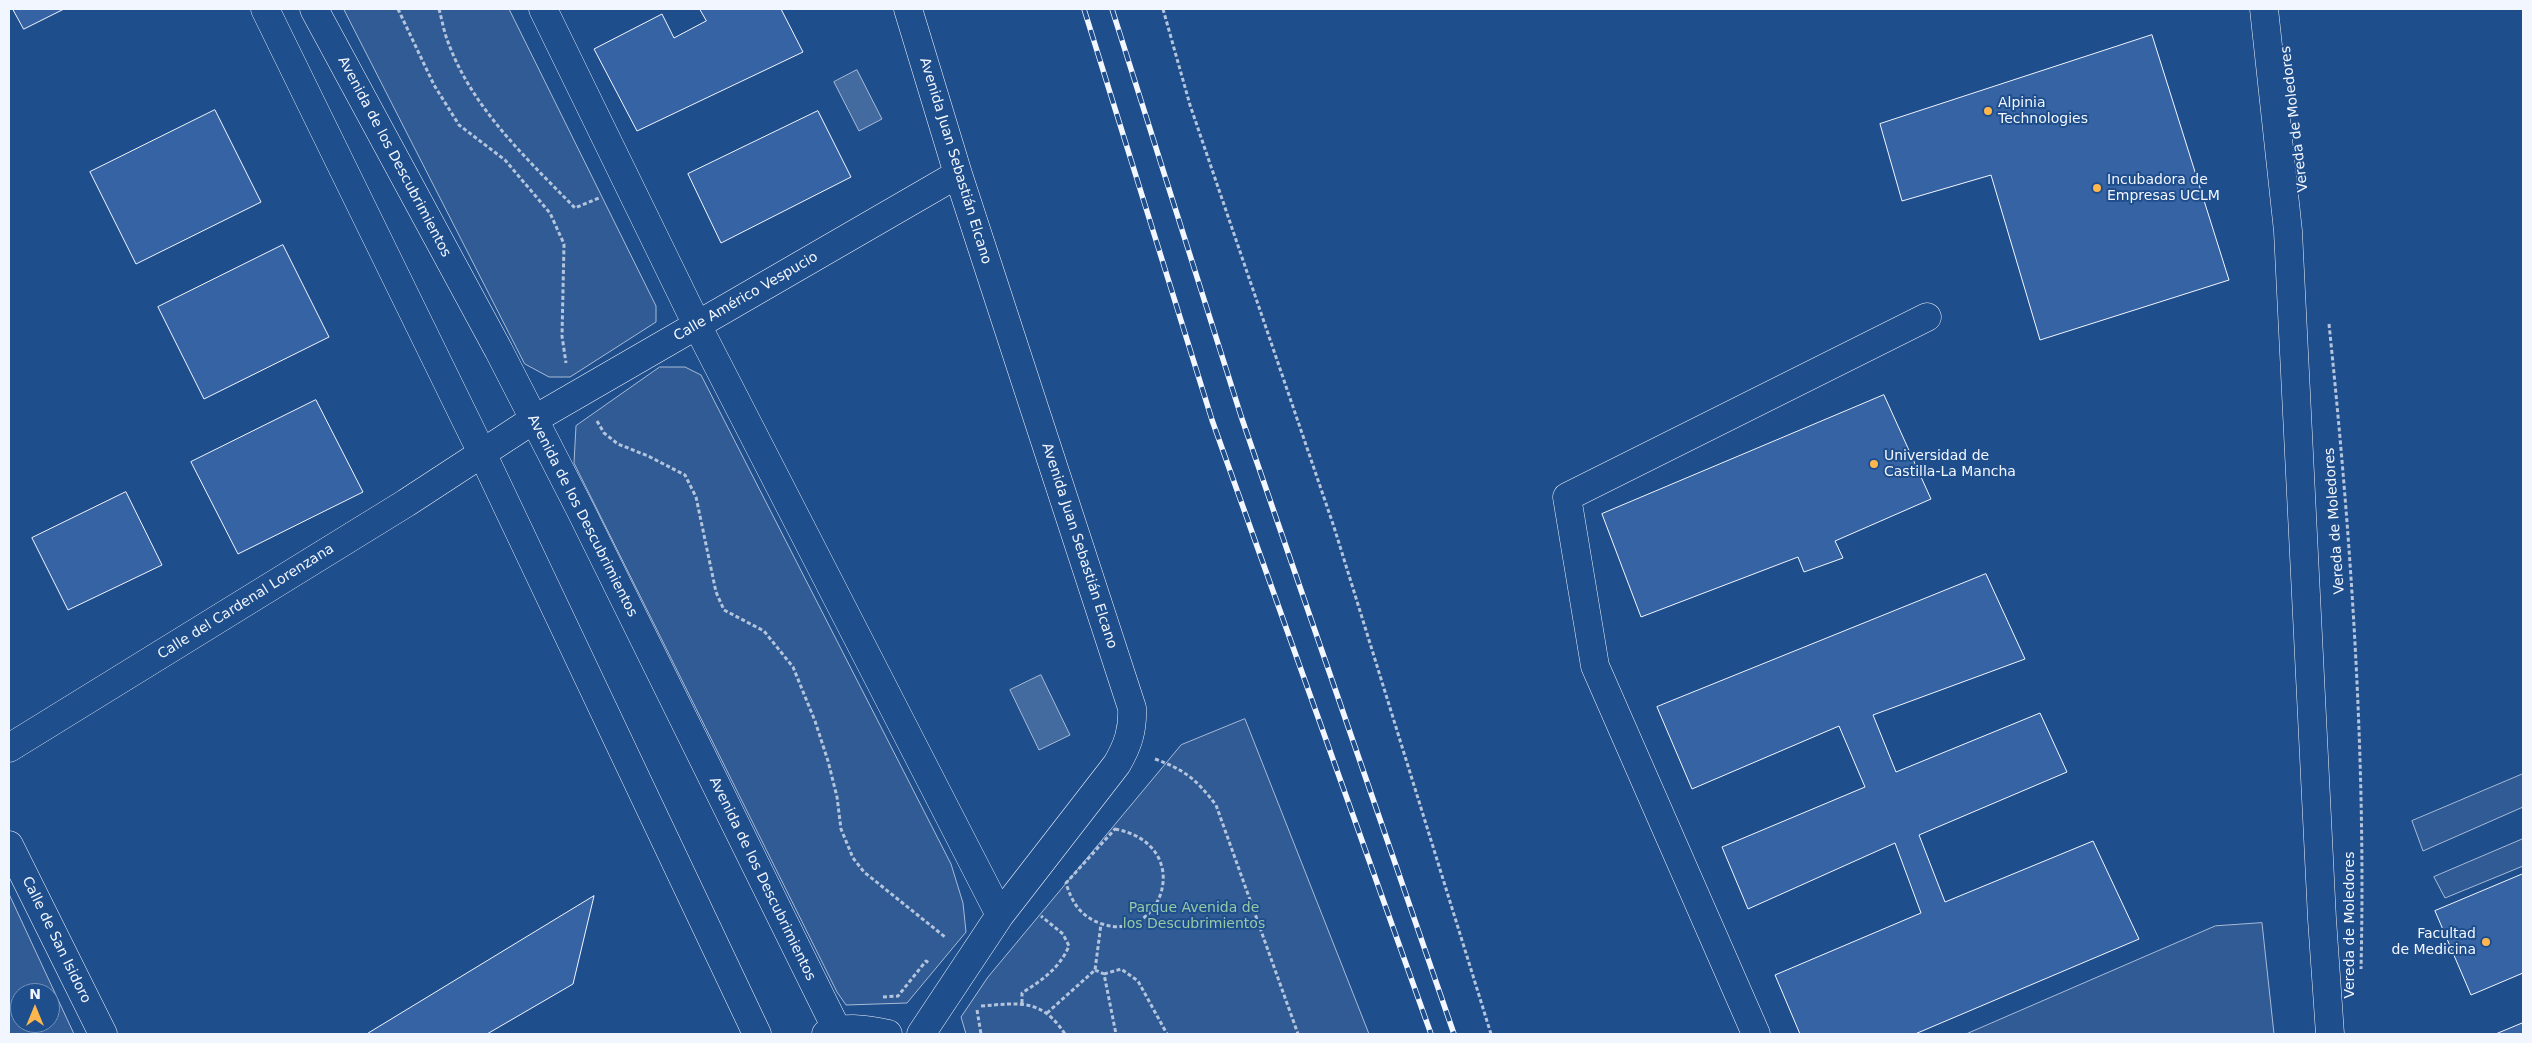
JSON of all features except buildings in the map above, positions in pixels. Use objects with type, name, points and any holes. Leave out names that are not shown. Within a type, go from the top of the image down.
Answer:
[{"type":"street","points":[[265,9],[482,453],[757,1034]]},
{"type":"street","name":"Avenida de los Descubrimientos","points":[[314,9],[499,351],[581,511],[831,1032]]},
{"type":"street","points":[[543,9],[697,325],[1008,905]]},
{"type":"street","name":"Avenida Juan Sebastián Elcano","points":[[908,9],[958,174],[1132,708],[1133,728],[1127,748],[1117,764],[1008,905],[921,1034]]},
{"type":"street","points":[[2264,9],[2288,231],[2322,919],[2330,1034]]},
{"type":"street","name":"Calle Américo Vespucio","points":[[533,420],[958,174]]},
{"type":"street","points":[[1756,1034],[1595,666],[1567,497],[1927,317]]},
{"type":"street","name":"Calle del Cardenal Lorenzana","points":[[9,748],[397,509],[533,420]]},
{"type":"street","name":"Calle de San Isidoro","points":[[9,845],[103,1034]]},
{"type":"street","points":[[831,1032],[863,1028],[888,1034]]},
{"type":"path","points":[[398,9],[434,85],[459,125],[504,160],[550,213],[564,244],[563,352],[570,377],[604,433],[618,444],[648,456],[685,475],[696,497],[716,592],[724,610],[764,631],[793,667],[815,721],[828,761],[837,797],[841,830],[852,858],[864,872],[971,961]]},
{"type":"path","points":[[440,9],[448,42],[463,76],[479,103],[530,163],[575,208],[629,187]]},
{"type":"path","points":[[1163,9],[1190,105],[1334,527],[1491,1034]]},
{"type":"path","name":"Vereda de Moledores","points":[[2328,322],[2355,631],[2363,902],[2361,977]]},
{"type":"path","points":[[1127,748],[1181,769],[1197,781],[1216,805],[1298,1034]]},
{"type":"path","points":[[1115,830],[1131,833],[1145,840],[1156,851],[1162,866],[1164,881],[1160,897],[1152,910],[1140,920],[1124,926],[1101,924],[1080,912],[1071,898],[1066,883],[1115,830]]},
{"type":"path","points":[[1008,905],[1063,934],[1069,946],[1063,959],[1050,974],[1022,994],[1022,1003]]},
{"type":"path","points":[[1047,1013],[1095,970],[1101,924]]},
{"type":"path","points":[[1095,970],[1104,974],[1121,969],[1138,981],[1167,1034]]},
{"type":"path","points":[[1104,974],[1116,1034]]},
{"type":"shaded area","points":[[344,9],[509,9],[656,306],[656,322],[570,377],[549,377],[525,364]]},
{"type":"shaded area","points":[[857,70],[882,119],[859,131],[834,82]]},
{"type":"shaded area","points":[[660,367],[685,367],[701,375],[951,864],[963,903],[966,932],[907,1003],[846,1005],[837,992],[574,463],[576,426]]},
{"type":"shaded area","points":[[1041,675],[1070,735],[1039,750],[1010,690]]},
{"type":"shaded area","name":"Parque Avenida de los Descubrimientos","points":[[1245,719],[1369,1034],[966,1034],[961,1017],[988,977],[1181,745]]},
{"type":"shaded area","points":[[2523,774],[2523,807],[2423,851],[2412,821]]},
{"type":"shaded area","points":[[2523,839],[2523,866],[2445,898],[2434,877]]},
{"type":"shaded area","points":[[9,894],[50,983],[10,983],[10,1033],[60,1033],[60,1004],[74,1034],[9,1034]]},
{"type":"shaded area","points":[[2262,923],[2274,1034],[1966,1034],[2215,926]]},
{"type":"railway","points":[[1084,9],[1212,420],[1431,1034]]},
{"type":"railway","points":[[1112,9],[1241,416],[1454,1034]]},
{"type":"place","name":"Alpinia Technologies","points":[[1988,111]]},
{"type":"place","name":"Incubadora de Empresas UCLM","points":[[2097,188]]},
{"type":"place","name":"Universidad de Castilla-La Mancha","points":[[1874,464]]},
{"type":"place","name":"Facultad de Medicina","points":[[2486,942]]}]
